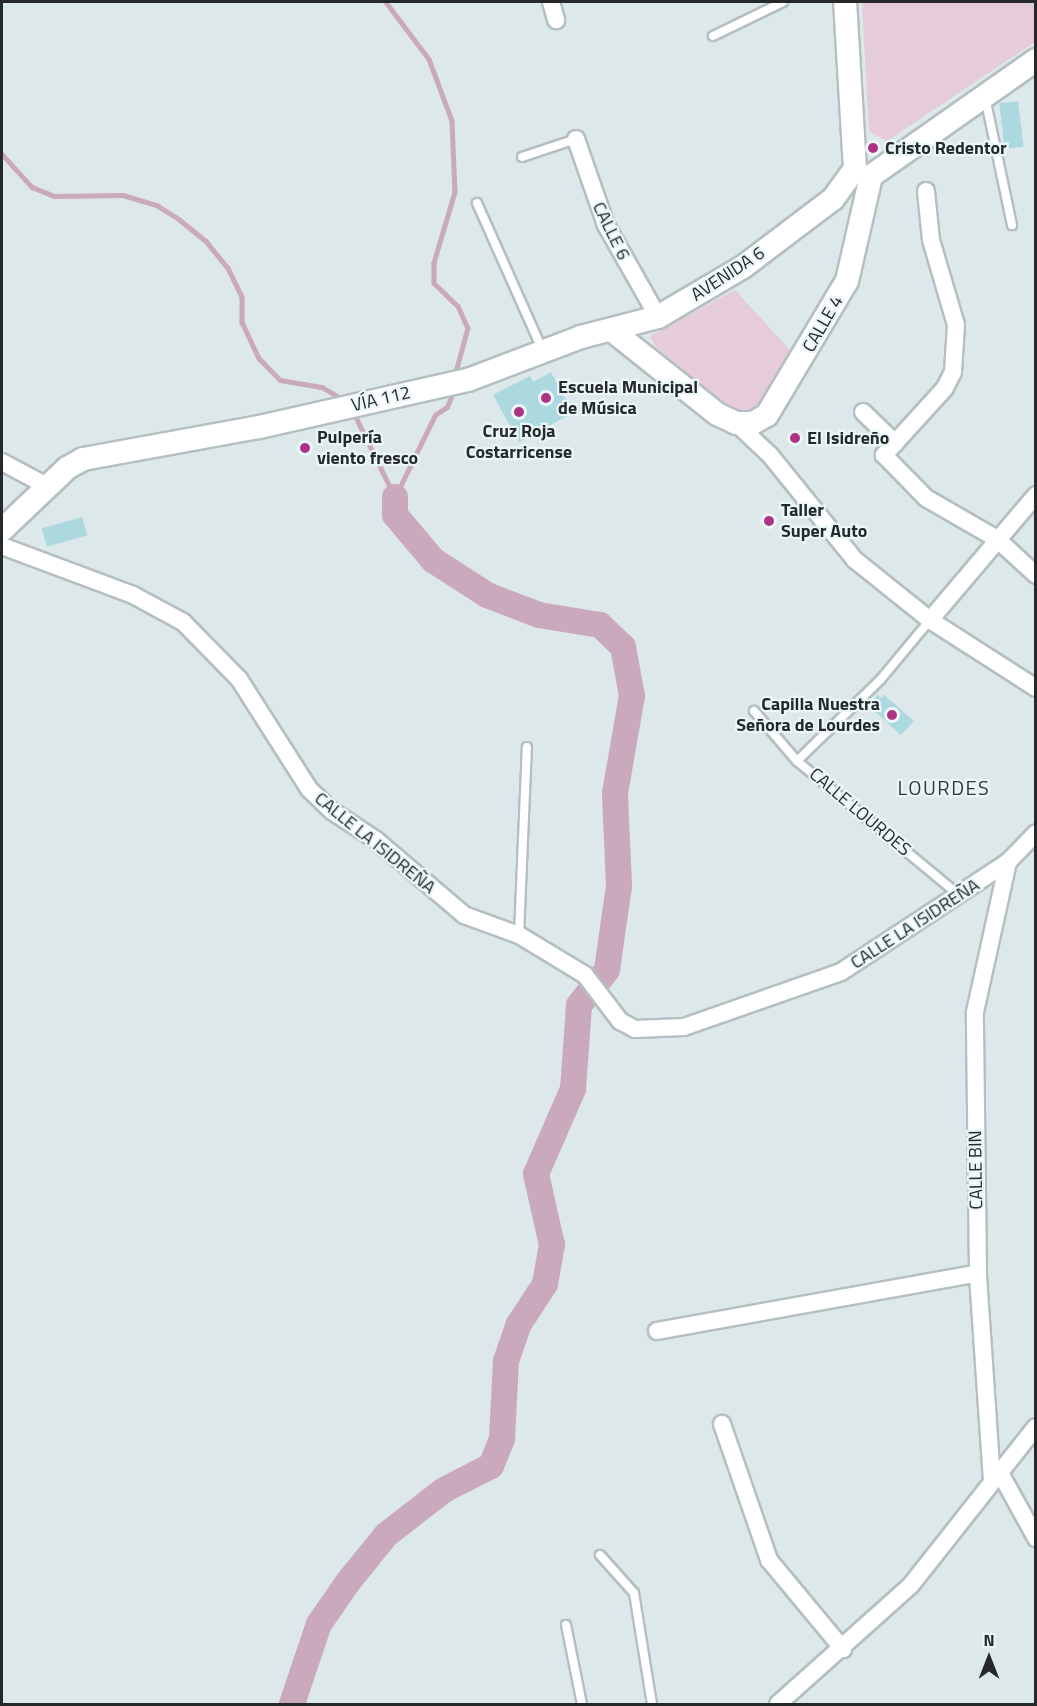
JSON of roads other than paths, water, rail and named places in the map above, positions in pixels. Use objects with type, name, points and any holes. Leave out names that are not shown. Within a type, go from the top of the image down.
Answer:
[{"type":"main road","points":[[845,2],[856,163],[833,200],[852,201],[861,209],[867,184],[879,167]]},
{"type":"main road","points":[[856,163],[868,171],[879,167],[1035,60]]},
{"type":"main road","name":"AVENIDA 6","points":[[614,332],[658,317],[743,267],[833,200]]},
{"type":"main road","name":"CALLE 4","points":[[752,420],[847,281],[861,209]]},
{"type":"main road","points":[[648,358],[642,334],[658,317]]},
{"type":"main road","points":[[614,332],[717,414],[752,420]]},
{"type":"main road","name":"VÍA 112","points":[[2,530],[47,486],[83,459],[330,411],[468,380],[593,334],[614,332]]},
{"type":"street","points":[[551,2],[556,20]]},
{"type":"street","name":"CALLE 6","points":[[576,139],[606,225],[658,317]]},
{"type":"street","points":[[926,191],[931,240],[956,325],[956,350],[945,388],[884,455],[907,482],[997,539],[1035,575]]},
{"type":"street","points":[[863,412],[896,443]]},
{"type":"street","points":[[752,420],[770,455],[855,560],[930,620],[1035,688]]},
{"type":"street","points":[[752,420],[770,455]]},
{"type":"street","points":[[2,462],[47,486]]},
{"type":"street","points":[[930,620],[1035,495]]},
{"type":"street","name":"CALLE LA ISIDREÑA","points":[[2,546],[133,595],[183,622],[239,679],[309,789],[332,811],[376,840],[464,915],[519,935],[585,975],[620,1021],[635,1029],[658,1032],[684,1027],[841,972],[960,896],[1008,862],[1035,833]]},
{"type":"street","name":"CALLE BIN","points":[[995,1476],[978,1273],[975,1012],[1008,862]]},
{"type":"street","points":[[657,1330],[978,1273]]},
{"type":"street","points":[[722,1424],[769,1560],[843,1649]]},
{"type":"street","points":[[778,1704],[843,1649],[930,1563],[1035,1427]]},
{"type":"street","points":[[995,1476],[1035,1538]]},
{"type":"lane","points":[[712,36],[783,2]]},
{"type":"lane","points":[[985,93],[1012,225]]},
{"type":"lane","points":[[522,157],[576,139]]},
{"type":"lane","points":[[477,203],[543,351]]},
{"type":"lane","name":"CALLE LOURDES","points":[[930,620],[881,679],[797,760],[960,896]]},
{"type":"lane","points":[[754,711],[797,760]]},
{"type":"lane","points":[[519,935],[527,747]]},
{"type":"lane","points":[[600,1555],[634,1593],[652,1704]]},
{"type":"lane","points":[[566,1625],[582,1704]]},
{"type":"waterway","points":[[386,2],[429,59],[452,121],[455,192],[434,263],[434,283],[458,306],[468,328],[455,376]]},
{"type":"waterway","points":[[2,154],[32,187],[54,196],[123,195],[158,206],[180,220],[206,241],[228,268],[242,297],[242,322],[259,358],[280,380],[322,387],[344,400]]},
{"type":"waterway","points":[[395,497],[435,415],[447,407],[454,390]]},
{"type":"waterway","points":[[354,413],[395,497]]},
{"type":"waterway","points":[[292,1704],[319,1624],[348,1582],[386,1535],[444,1490],[491,1466],[502,1439],[506,1361],[519,1324],[545,1284],[552,1245],[536,1174],[573,1089],[579,1005],[607,970],[619,886],[615,793],[632,696],[623,647],[600,625],[539,615],[487,595],[433,560],[395,515],[395,497]]},
{"type":"place","name":"Cristo Redentor","points":[[873,148]]},
{"type":"place","name":"Escuela Municipal de Música","points":[[546,398]]},
{"type":"place","name":"Cruz Roja Costarricense","points":[[519,412]]},
{"type":"place","name":"El Isidreño","points":[[795,438]]},
{"type":"place","name":"Pulpería viento fresco","points":[[305,448]]},
{"type":"place","name":"Taller Super Auto","points":[[769,521]]},
{"type":"place","name":"Capilla Nuestra Señora de Lourdes","points":[[892,715]]},
{"type":"district","name":"LOURDES","points":[[944,787]]}]
